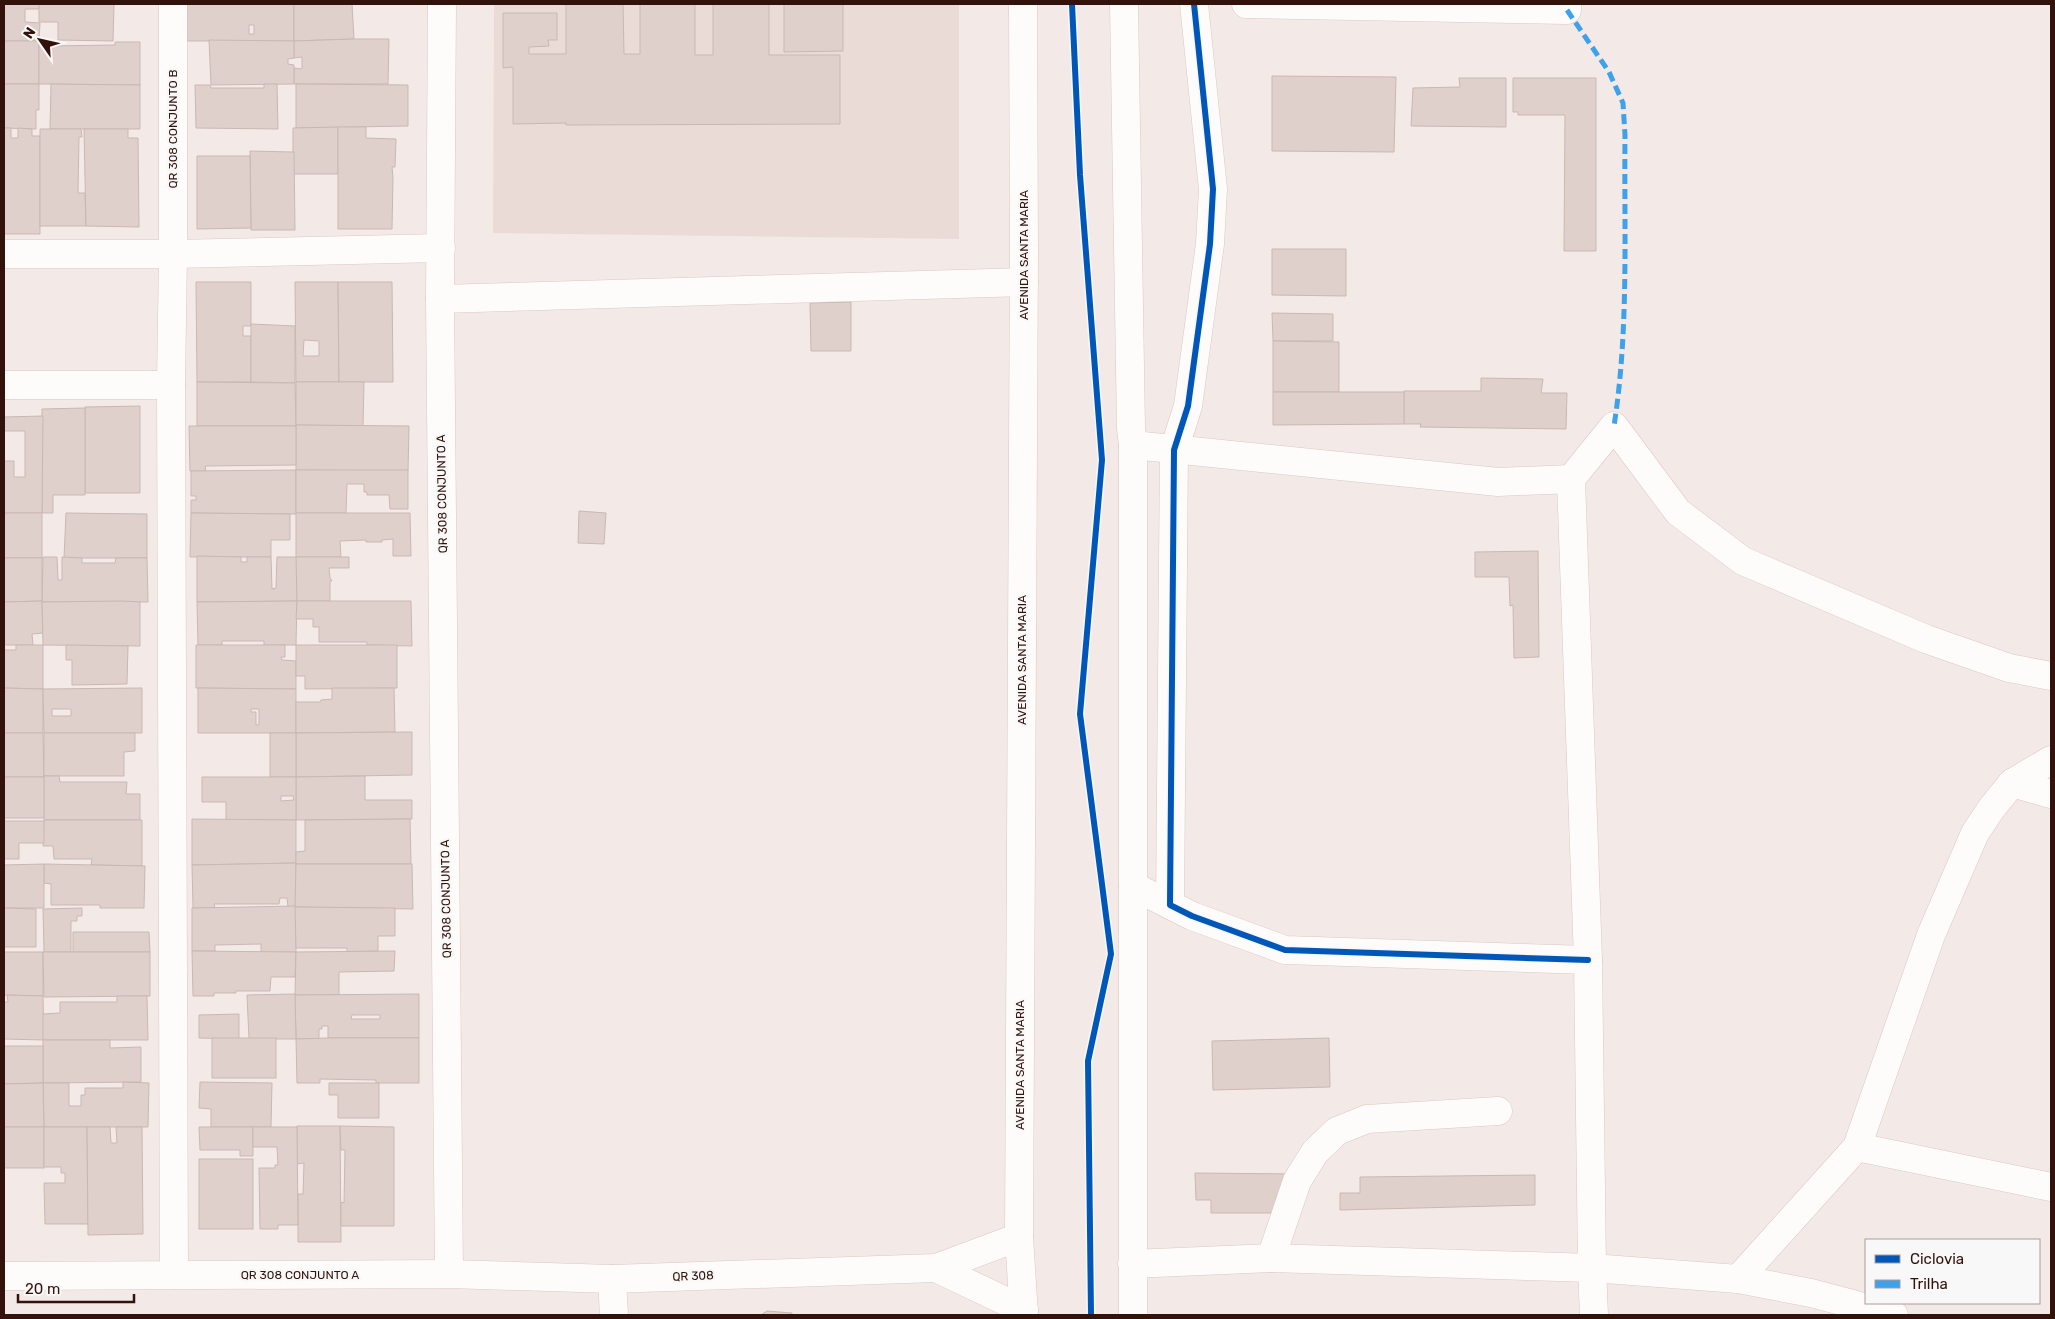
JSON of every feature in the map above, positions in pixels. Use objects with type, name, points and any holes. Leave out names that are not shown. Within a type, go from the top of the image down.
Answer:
[{"type":"street","name":"QR 308 CONJUNTO B","points":[[173,4],[174,254],[171,385],[174,1275]]},
{"type":"street","points":[[4,254],[174,254],[441,248],[442,4]]},
{"type":"street","name":"AVENIDA SANTA MARIA","points":[[1024,4],[1019,1237],[1024,1312]]},
{"type":"street","points":[[1124,4],[1131,428],[1133,445],[1133,1315]]},
{"type":"street","points":[[1170,905],[1174,450],[1188,406],[1210,244],[1213,189],[1194,4]]},
{"type":"street","points":[[1246,4],[1567,10],[1567,4]]},
{"type":"street","name":"QR 308 CONJUNTO A","points":[[4,1276],[449,1274],[441,248]]},
{"type":"street","points":[[440,300],[1024,282]]},
{"type":"street","points":[[4,385],[171,385]]},
{"type":"street","points":[[1594,1315],[1588,960],[1571,479],[1614,426],[1678,512],[1743,561],[1926,639],[2009,668],[2051,676]]},
{"type":"street","points":[[1133,445],[1498,482],[1571,479]]},
{"type":"street","points":[[1738,1279],[1857,1147],[1931,934],[1975,833],[1991,809],[2012,784],[2051,760]]},
{"type":"street","points":[[2012,784],[2051,794]]},
{"type":"street","points":[[1133,886],[1200,920],[1286,950],[1588,960]]},
{"type":"street","points":[[1271,1258],[1297,1181],[1315,1152],[1337,1131],[1367,1119],[1498,1111]]},
{"type":"street","points":[[1857,1147],[2051,1186]]},
{"type":"street","name":"QR 308","points":[[449,1274],[612,1278],[936,1268],[1019,1237]]},
{"type":"street","points":[[1132,1264],[1271,1258],[1592,1268],[1738,1279],[1811,1293],[1894,1315]]},
{"type":"street","name":"QR 308","points":[[936,1268],[1024,1312]]},
{"type":"street","points":[[612,1278],[614,1315]]},
{"type":"shaded area","points":[[494,4],[959,4],[959,239],[493,233]]},
{"type":"building","points":[[4,4],[39,4],[39,9],[25,9],[25,22],[40,23],[39,41],[4,41]]},
{"type":"building","points":[[39,4],[114,4],[113,41],[58,40],[58,22],[39,22]]},
{"type":"building","points":[[187,4],[294,4],[294,41],[187,41]],"holes":[[[249,25],[254,25],[254,34],[249,34]]]},
{"type":"building","points":[[294,4],[352,4],[354,39],[294,41]]},
{"type":"building","points":[[566,4],[623,4],[624,54],[640,54],[640,4],[695,4],[695,55],[713,55],[713,4],[769,4],[769,55],[840,55],[840,124],[513,124],[513,67],[503,68],[503,13],[557,13],[557,40],[548,40],[549,46],[529,47],[529,54],[566,54]]},
{"type":"building","points":[[784,4],[843,4],[843,51],[784,52]]},
{"type":"building","points":[[389,39],[388,84],[294,84],[294,68],[302,69],[302,57],[294,58],[294,41]]},
{"type":"building","points":[[209,40],[294,41],[294,58],[288,59],[288,64],[294,65],[294,84],[211,85]]},
{"type":"building","points":[[4,41],[39,41],[39,84],[4,84]]},
{"type":"building","points":[[39,41],[47,41],[47,46],[115,45],[115,42],[140,42],[140,85],[39,84]]},
{"type":"building","points":[[1272,76],[1396,77],[1394,152],[1272,151]]},
{"type":"building","points":[[1459,78],[1506,78],[1506,127],[1411,126],[1413,88],[1460,87]]},
{"type":"building","points":[[1513,78],[1596,78],[1596,251],[1564,251],[1565,115],[1518,115],[1518,112],[1513,112]]},
{"type":"building","points":[[4,84],[39,84],[39,110],[36,110],[36,129],[4,128]]},
{"type":"building","points":[[51,84],[140,85],[140,129],[50,129]]},
{"type":"building","points":[[264,84],[277,84],[278,129],[196,128],[195,85],[210,85],[211,88],[264,88]]},
{"type":"building","points":[[296,84],[408,85],[408,126],[296,128]]},
{"type":"building","points":[[338,127],[338,174],[293,174],[293,128]]},
{"type":"building","points":[[338,127],[366,127],[366,138],[396,139],[395,167],[392,167],[392,229],[338,229]]},
{"type":"building","points":[[4,128],[11,128],[11,138],[18,138],[18,128],[32,129],[32,136],[40,136],[40,234],[4,234]]},
{"type":"building","points":[[40,129],[81,129],[82,137],[79,137],[78,193],[85,193],[86,226],[40,226]]},
{"type":"building","points":[[84,129],[128,129],[128,138],[138,138],[139,227],[86,226]]},
{"type":"building","points":[[250,151],[294,152],[295,230],[251,230]]},
{"type":"building","points":[[197,156],[250,156],[251,228],[197,229]]},
{"type":"building","points":[[1272,249],[1346,249],[1346,296],[1272,295]]},
{"type":"building","points":[[196,282],[251,282],[251,326],[243,326],[243,336],[251,336],[251,382],[197,382]]},
{"type":"building","points":[[295,282],[338,282],[339,382],[296,382]],"holes":[[[304,340],[319,341],[319,356],[303,356]]]},
{"type":"building","points":[[338,282],[392,282],[393,382],[339,382]]},
{"type":"building","points":[[851,302],[851,351],[811,351],[810,303]]},
{"type":"building","points":[[1272,313],[1333,314],[1333,341],[1273,341]]},
{"type":"building","points":[[251,324],[295,326],[295,383],[251,382]]},
{"type":"building","points":[[1273,341],[1339,342],[1339,392],[1273,392]]},
{"type":"building","points":[[1481,378],[1543,379],[1541,393],[1567,393],[1566,429],[1420,427],[1421,424],[1404,424],[1404,391],[1481,391]]},
{"type":"building","points":[[197,382],[295,383],[296,426],[197,426]]},
{"type":"building","points":[[296,382],[364,382],[363,426],[296,425]]},
{"type":"building","points":[[1273,392],[1404,392],[1404,424],[1273,425]]},
{"type":"building","points":[[140,406],[140,493],[85,493],[85,407]]},
{"type":"building","points":[[85,408],[85,495],[53,495],[53,513],[42,513],[42,409]]},
{"type":"building","points":[[43,416],[42,513],[4,513],[4,461],[14,461],[14,477],[25,477],[25,431],[4,431],[4,417]]},
{"type":"building","points":[[296,425],[409,426],[408,471],[296,470]]},
{"type":"building","points":[[189,426],[296,426],[296,465],[205,466],[206,471],[190,471]]},
{"type":"building","points":[[296,470],[296,514],[191,513],[191,500],[196,500],[196,496],[191,496],[191,471]]},
{"type":"building","points":[[296,470],[408,470],[408,509],[390,509],[389,495],[367,495],[367,492],[364,492],[364,484],[347,484],[346,513],[296,513]]},
{"type":"building","points":[[579,511],[606,513],[604,544],[578,543]]},
{"type":"building","points":[[4,513],[42,513],[42,558],[4,558]]},
{"type":"building","points":[[66,513],[147,514],[147,558],[64,558]]},
{"type":"building","points":[[191,513],[290,514],[290,540],[271,540],[271,557],[190,557]]},
{"type":"building","points":[[296,513],[410,513],[411,556],[393,556],[393,539],[382,540],[382,542],[366,542],[366,540],[340,541],[341,557],[296,557]]},
{"type":"building","points":[[1538,551],[1539,657],[1514,658],[1513,605],[1510,606],[1509,577],[1475,577],[1475,552]]},
{"type":"building","points":[[197,556],[241,557],[241,562],[247,562],[247,557],[271,557],[272,589],[276,588],[277,557],[297,557],[297,601],[197,602]]},
{"type":"building","points":[[43,557],[57,557],[58,580],[62,580],[62,557],[82,558],[82,563],[115,563],[116,558],[147,558],[148,602],[42,602]]},
{"type":"building","points":[[296,557],[349,557],[349,568],[329,568],[332,581],[330,581],[330,601],[297,601]]},
{"type":"building","points":[[4,558],[42,558],[42,601],[4,602]]},
{"type":"building","points":[[42,601],[43,633],[32,634],[33,645],[4,645],[4,602]]},
{"type":"building","points":[[297,601],[296,645],[264,645],[264,641],[222,641],[222,645],[198,645],[197,602]]},
{"type":"building","points":[[297,601],[411,601],[412,646],[367,645],[367,642],[319,642],[319,627],[313,627],[313,619],[296,619]]},
{"type":"building","points":[[42,602],[140,602],[140,646],[43,645]]},
{"type":"building","points":[[16,645],[43,645],[43,689],[4,688],[4,650],[16,650]]},
{"type":"building","points":[[66,645],[128,646],[127,684],[72,685],[72,660],[66,660]]},
{"type":"building","points":[[196,645],[285,645],[285,657],[281,657],[282,660],[296,661],[296,689],[196,688]]},
{"type":"building","points":[[296,645],[397,645],[397,688],[305,689],[305,676],[296,676]]},
{"type":"building","points":[[4,688],[43,689],[43,733],[4,733]]},
{"type":"building","points":[[142,688],[142,733],[44,733],[43,689]],"holes":[[[52,709],[71,709],[71,716],[52,716]]]},
{"type":"building","points":[[198,688],[296,689],[296,733],[198,733]],"holes":[[[251,709],[259,709],[259,725],[256,725],[256,712],[251,712]]]},
{"type":"building","points":[[332,688],[394,688],[395,732],[296,733],[296,702],[320,702],[321,700],[332,699]]},
{"type":"building","points":[[412,732],[412,775],[296,777],[296,733]]},
{"type":"building","points":[[4,733],[43,733],[44,777],[4,777]]},
{"type":"building","points":[[44,733],[135,733],[135,751],[124,752],[124,776],[44,776]]},
{"type":"building","points":[[270,733],[296,733],[296,777],[270,777]]},
{"type":"building","points":[[44,776],[59,776],[60,782],[127,782],[126,794],[140,794],[140,820],[44,820]]},
{"type":"building","points":[[365,776],[365,800],[412,800],[412,819],[296,820],[296,777]]},
{"type":"building","points":[[4,777],[44,777],[44,818],[4,818]]},
{"type":"building","points":[[202,777],[296,777],[296,820],[226,820],[226,802],[202,802]],"holes":[[[281,796],[293,796],[294,800],[281,801]]]},
{"type":"building","points":[[192,819],[296,820],[296,863],[192,865]]},
{"type":"building","points":[[410,819],[411,864],[296,864],[296,852],[305,851],[305,820]]},
{"type":"building","points":[[44,820],[142,820],[142,866],[91,865],[92,859],[54,859],[53,846],[43,846]]},
{"type":"building","points":[[4,821],[44,821],[44,843],[19,843],[19,859],[4,859]]},
{"type":"building","points":[[296,863],[296,906],[288,907],[287,898],[280,898],[279,904],[214,904],[215,908],[193,908],[192,865]]},
{"type":"building","points":[[44,864],[145,866],[144,908],[100,908],[100,905],[51,905],[51,884],[44,883]]},
{"type":"building","points":[[44,864],[44,908],[4,908],[4,865]]},
{"type":"building","points":[[296,864],[412,864],[413,909],[295,907]]},
{"type":"building","points":[[296,906],[296,952],[261,952],[261,944],[215,945],[215,951],[192,951],[192,908]]},
{"type":"building","points":[[295,907],[395,908],[395,936],[378,936],[378,951],[347,952],[347,948],[296,948]]},
{"type":"building","points":[[4,908],[36,909],[36,947],[4,947]]},
{"type":"building","points":[[82,908],[82,916],[77,916],[77,921],[71,921],[71,952],[44,952],[43,909]]},
{"type":"building","points":[[73,932],[149,932],[150,952],[73,952]]},
{"type":"building","points":[[192,951],[296,952],[295,977],[271,977],[270,991],[236,991],[236,993],[214,993],[214,996],[193,996]]},
{"type":"building","points":[[395,951],[394,971],[339,972],[339,995],[295,995],[296,952]]},
{"type":"building","points":[[4,952],[43,952],[43,996],[4,995]]},
{"type":"building","points":[[43,952],[150,952],[150,996],[44,997]]},
{"type":"building","points":[[295,994],[296,1039],[249,1039],[247,995]]},
{"type":"building","points":[[419,994],[419,1038],[328,1038],[328,1026],[322,1026],[322,1029],[319,1029],[319,1039],[296,1039],[295,995]],"holes":[[[352,1015],[380,1015],[380,1019],[351,1019]]]},
{"type":"building","points":[[7,995],[43,996],[44,1040],[4,1039],[4,1002],[8,1002]]},
{"type":"building","points":[[117,996],[147,996],[148,1040],[43,1040],[43,1014],[60,1013],[60,1002],[117,1002]]},
{"type":"building","points":[[239,1014],[239,1039],[199,1038],[199,1015]]},
{"type":"building","points":[[212,1038],[276,1038],[276,1078],[212,1078]]},
{"type":"building","points":[[419,1038],[419,1083],[376,1083],[376,1080],[320,1079],[320,1083],[297,1083],[296,1039]]},
{"type":"building","points":[[1329,1038],[1330,1087],[1213,1090],[1212,1041]]},
{"type":"building","points":[[43,1040],[110,1040],[110,1048],[141,1047],[141,1082],[43,1083]]},
{"type":"building","points":[[4,1046],[43,1046],[43,1083],[4,1084]]},
{"type":"building","points":[[123,1082],[149,1083],[148,1127],[44,1127],[43,1083],[69,1083],[69,1106],[81,1106],[81,1095],[85,1095],[85,1088],[123,1088]]},
{"type":"building","points":[[200,1082],[272,1083],[271,1127],[211,1127],[211,1109],[199,1108]]},
{"type":"building","points":[[43,1083],[44,1127],[4,1127],[4,1084]]},
{"type":"building","points":[[329,1083],[379,1083],[379,1118],[338,1118],[338,1095],[329,1095]]},
{"type":"building","points":[[297,1126],[340,1126],[341,1242],[298,1242],[298,1194],[303,1194],[304,1163],[297,1164]]},
{"type":"building","points":[[340,1126],[394,1127],[394,1226],[341,1226],[341,1202],[344,1203],[345,1150],[341,1150]]},
{"type":"building","points":[[4,1127],[44,1127],[44,1168],[4,1168]]},
{"type":"building","points":[[44,1127],[87,1127],[88,1224],[45,1224],[44,1183],[65,1183],[65,1173],[61,1173],[61,1167],[44,1167]]},
{"type":"building","points":[[87,1127],[110,1127],[111,1143],[117,1143],[116,1127],[142,1127],[143,1234],[88,1235]]},
{"type":"building","points":[[199,1127],[253,1127],[253,1156],[240,1156],[240,1150],[200,1150]]},
{"type":"building","points":[[253,1127],[297,1127],[298,1225],[278,1225],[278,1229],[260,1229],[259,1168],[275,1168],[275,1165],[278,1165],[277,1147],[253,1147]]},
{"type":"building","points":[[199,1159],[253,1159],[253,1229],[199,1229]]},
{"type":"building","points":[[1195,1173],[1297,1174],[1284,1213],[1211,1213],[1211,1200],[1196,1200]]},
{"type":"building","points":[[1535,1175],[1535,1205],[1340,1210],[1340,1193],[1360,1193],[1360,1177]]},
{"type":"building","points":[[767,1311],[792,1313],[792,1315],[761,1315]]},
{"type":"marked path","points":[[1567,10],[1609,72],[1623,103],[1625,135],[1624,317],[1619,390],[1614,426]]},
{"type":"cycle path","points":[[1072,4],[1080,175],[1102,460],[1080,714],[1111,954],[1088,1061],[1091,1315]]},
{"type":"cycle path","points":[[1194,4],[1213,189],[1210,244],[1188,406],[1174,450],[1170,905],[1192,916],[1285,950],[1588,960]]}]
